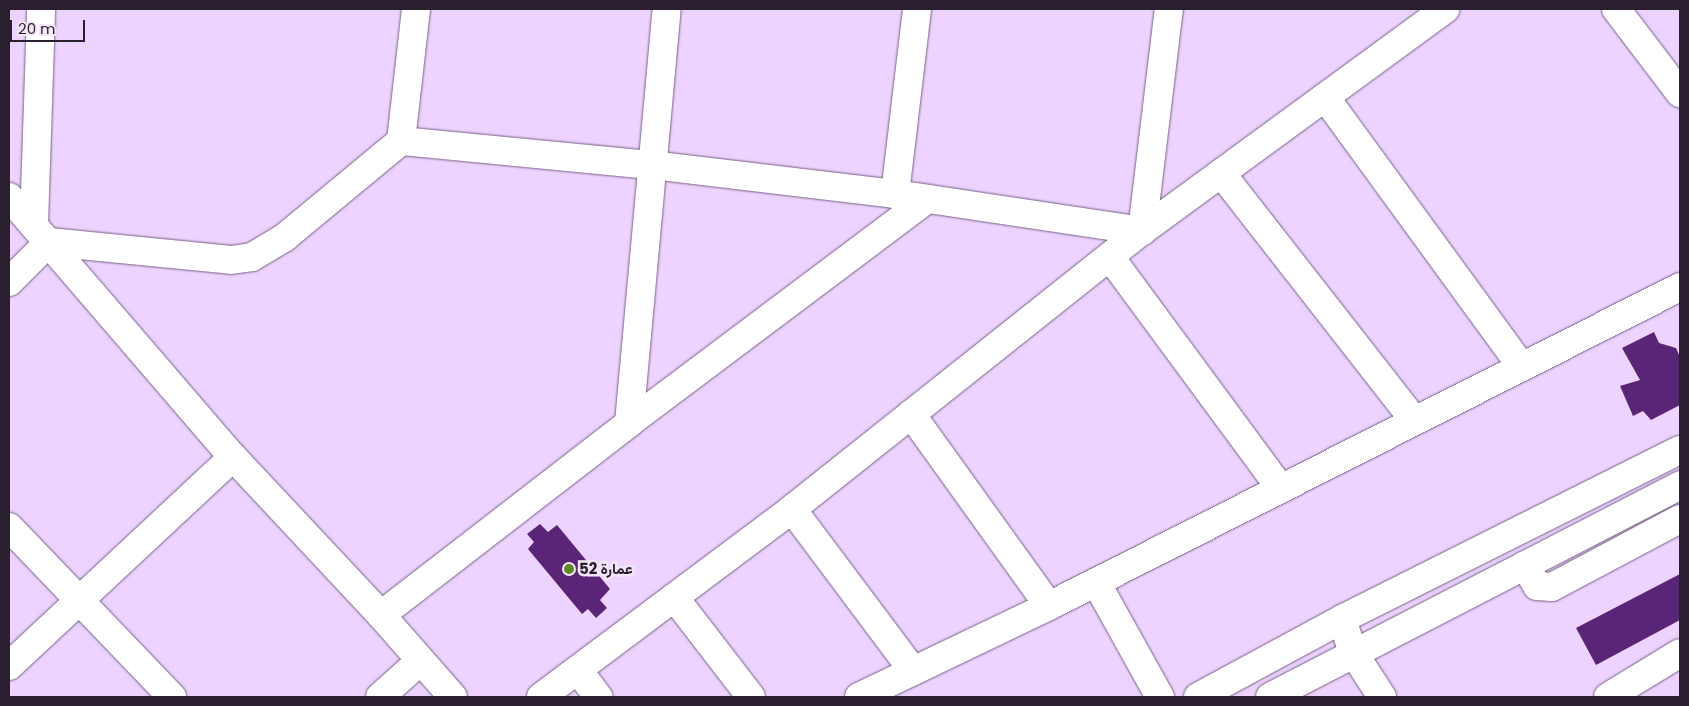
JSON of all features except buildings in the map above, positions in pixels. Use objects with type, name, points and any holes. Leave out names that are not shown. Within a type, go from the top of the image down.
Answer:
[{"type":"street","points":[[9,282],[42,233],[41,9]]},
{"type":"street","points":[[42,233],[231,260],[252,257],[285,237],[401,141],[416,9]]},
{"type":"street","points":[[628,423],[667,9]]},
{"type":"street","points":[[895,194],[917,9]]},
{"type":"street","points":[[1142,230],[1169,9]]},
{"type":"street","points":[[541,697],[792,509],[1142,230],[1445,9]]},
{"type":"street","points":[[1616,9],[1680,93]]},
{"type":"street","points":[[1325,97],[1521,366]]},
{"type":"street","points":[[401,141],[652,165],[895,194],[1142,230]]},
{"type":"street","points":[[1221,173],[1414,420]]},
{"type":"street","points":[[9,197],[42,233],[233,457],[381,615],[452,697]]},
{"type":"street","points":[[381,615],[628,423],[926,199]]},
{"type":"street","points":[[1110,256],[1280,488]]},
{"type":"street","points":[[859,697],[1049,606],[1680,287]]},
{"type":"street","points":[[911,414],[1049,606]]},
{"type":"street","points":[[1198,697],[1342,620],[1680,450]]},
{"type":"street","points":[[9,666],[233,457]]},
{"type":"street","points":[[1270,697],[1353,652],[1680,485]]},
{"type":"street","points":[[792,509],[913,671]]},
{"type":"street","points":[[1525,565],[1537,586],[1552,587],[1680,519]]},
{"type":"street","points":[[9,527],[172,697]]},
{"type":"street","points":[[1096,582],[1160,697]]},
{"type":"street","points":[[674,597],[751,697]]},
{"type":"street","points":[[1342,620],[1353,652],[1382,697]]},
{"type":"street","points":[[1608,697],[1680,653]]},
{"type":"street","points":[[380,697],[420,661]]},
{"type":"street","points":[[578,670],[598,697]]},
{"type":"place","name":"عمارة 52","points":[[569,569]]}]
